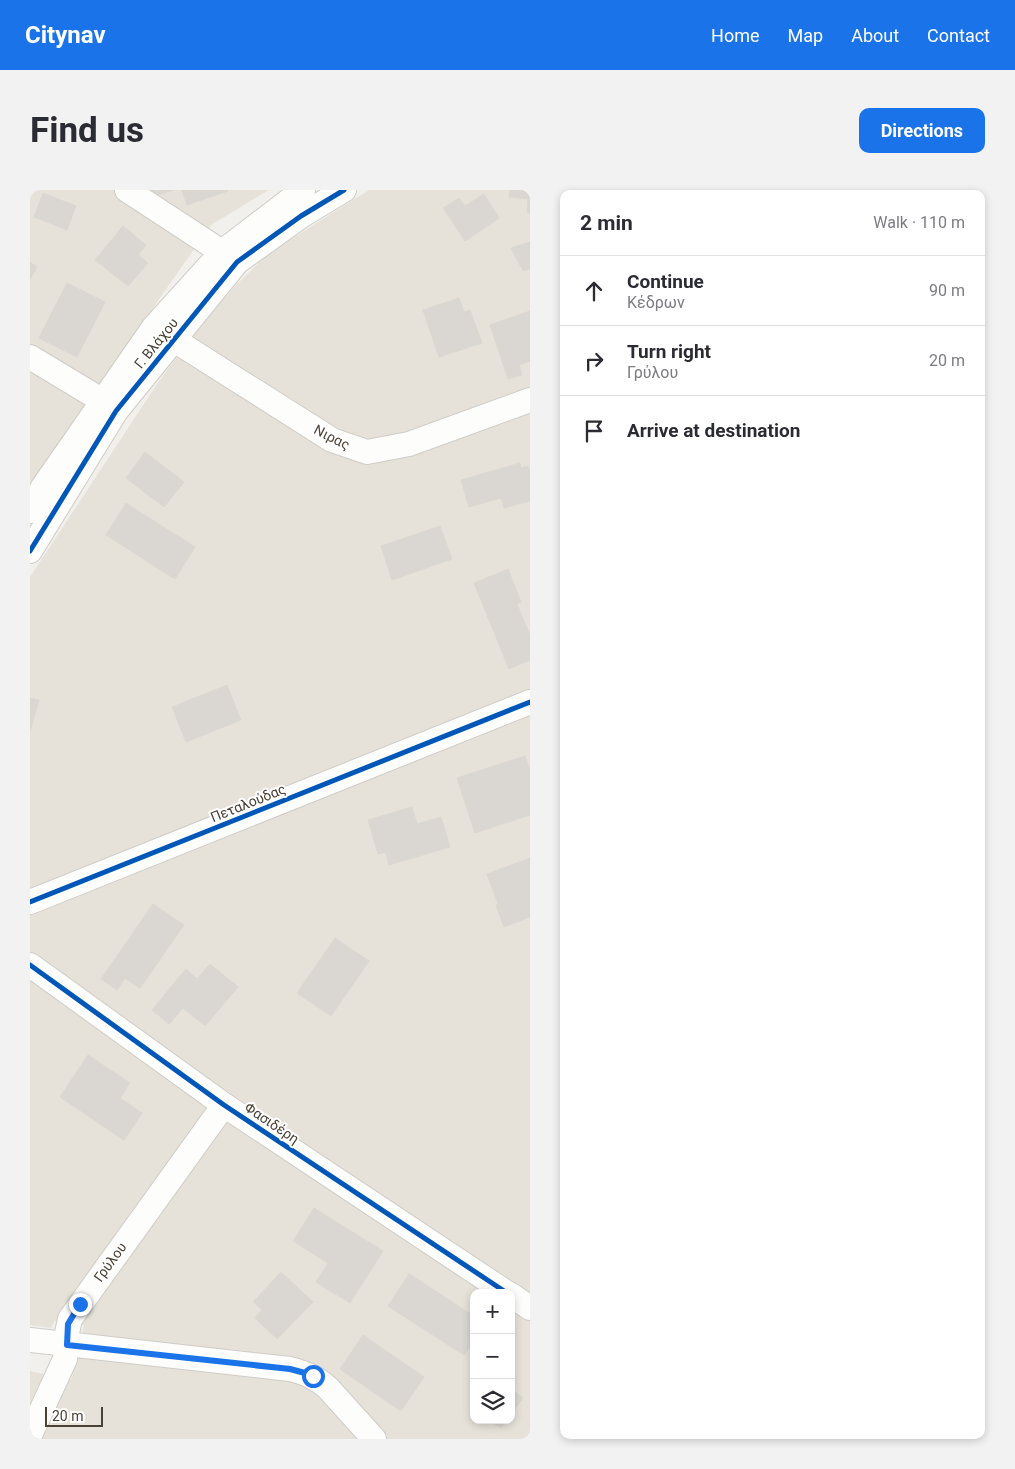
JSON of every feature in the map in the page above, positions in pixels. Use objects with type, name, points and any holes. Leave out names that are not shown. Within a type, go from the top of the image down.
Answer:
[{"type":"street","points":[[127,190],[229,257]]},
{"type":"street","name":"Γ. Βλάχου","points":[[30,510],[43,488],[109,406],[164,333],[229,257],[303,190]]},
{"type":"street","name":"Γ. Βλάχου","points":[[229,257],[344,190]]},
{"type":"street","name":"Νιρας","points":[[164,333],[332,440],[367,452],[408,444],[530,400]]},
{"type":"street","points":[[30,357],[109,406]]},
{"type":"street","name":"Γ. Βλάχου","points":[[30,551],[109,406]]},
{"type":"street","name":"Πεταλούδας","points":[[30,902],[530,702]]},
{"type":"street","name":"Φασιδέρη","points":[[30,965],[224,1105],[501,1289]]},
{"type":"street","name":"Γρύλου","points":[[30,1435],[63,1364],[67,1345],[68,1324],[80,1304],[224,1105]]},
{"type":"street","points":[[515,1299],[530,1308]]},
{"type":"street","points":[[30,1340],[290,1369],[305,1373],[328,1388],[374,1439]]},
{"type":"shaded area","points":[[30,190],[269,190],[211,225],[92,395],[30,488]]},
{"type":"shaded area","points":[[369,190],[530,190],[530,1439],[30,1439],[30,1371],[71,1380],[84,1325],[55,1321],[51,1328],[30,1325],[30,577],[159,381],[198,328],[236,285],[269,253]]},
{"type":"building","points":[[147,190],[173,190],[149,198]]},
{"type":"building","points":[[182,190],[227,190],[228,191],[187,205]]},
{"type":"building","points":[[510,190],[530,190],[530,213],[527,212],[528,199],[509,197]]},
{"type":"building","points":[[43,193],[76,206],[67,230],[34,217]]},
{"type":"building","points":[[484,194],[499,218],[465,241],[443,208],[459,198],[465,206]]},
{"type":"building","points":[[123,226],[146,245],[138,255],[148,263],[128,286],[95,260]]},
{"type":"building","points":[[530,242],[530,269],[523,271],[511,248]]},
{"type":"building","points":[[30,262],[37,267],[30,280]]},
{"type":"building","points":[[67,283],[105,302],[77,357],[39,338]]},
{"type":"building","points":[[459,298],[464,312],[470,310],[482,343],[439,357],[423,310]]},
{"type":"building","points":[[530,311],[530,361],[519,365],[522,375],[508,379],[490,325]]},
{"type":"building","points":[[145,452],[184,482],[164,507],[126,478]]},
{"type":"building","points":[[520,463],[521,468],[528,466],[530,472],[530,501],[504,508],[501,498],[469,507],[461,480]]},
{"type":"building","points":[[126,503],[195,547],[175,579],[106,535]]},
{"type":"building","points":[[440,526],[452,559],[392,580],[381,546]]},
{"type":"building","points":[[508,569],[521,602],[517,604],[530,635],[530,660],[509,669],[474,583]]},
{"type":"building","points":[[227,685],[241,720],[186,742],[172,707]]},
{"type":"building","points":[[30,698],[39,700],[30,731]]},
{"type":"building","points":[[525,756],[530,770],[530,815],[475,833],[457,778]]},
{"type":"building","points":[[412,807],[417,824],[441,817],[450,847],[389,865],[386,852],[378,854],[368,820]]},
{"type":"building","points":[[530,858],[530,917],[504,927],[487,874]]},
{"type":"building","points":[[153,904],[184,925],[140,988],[125,978],[117,990],[101,979]]},
{"type":"building","points":[[335,938],[369,961],[331,1016],[297,993]]},
{"type":"building","points":[[210,964],[238,987],[205,1026],[183,1008],[169,1024],[152,1010],[186,969],[197,979]]},
{"type":"building","points":[[88,1055],[130,1083],[120,1098],[142,1113],[124,1140],[60,1097]]},
{"type":"building","points":[[314,1208],[383,1251],[350,1303],[316,1282],[328,1263],[293,1241]]},
{"type":"building","points":[[281,1272],[313,1302],[277,1339],[255,1318],[262,1310],[253,1302]]},
{"type":"building","points":[[409,1274],[470,1313],[470,1347],[464,1355],[388,1306]]},
{"type":"building","points":[[363,1335],[424,1377],[401,1411],[340,1369]]},
{"type":"building","points":[[515,1392],[523,1398],[515,1409]]},
{"type":"building","points":[[495,1424],[504,1424],[501,1428]]},
{"type":"cycle path","points":[[30,551],[116,411],[237,262],[301,216],[344,190]]},
{"type":"cycle path","points":[[30,902],[530,702]]},
{"type":"cycle path","points":[[30,965],[224,1105],[501,1289]]},
{"type":"route","points":[[80,1304],[68,1324],[67,1345],[290,1369],[313,1376]]}]
